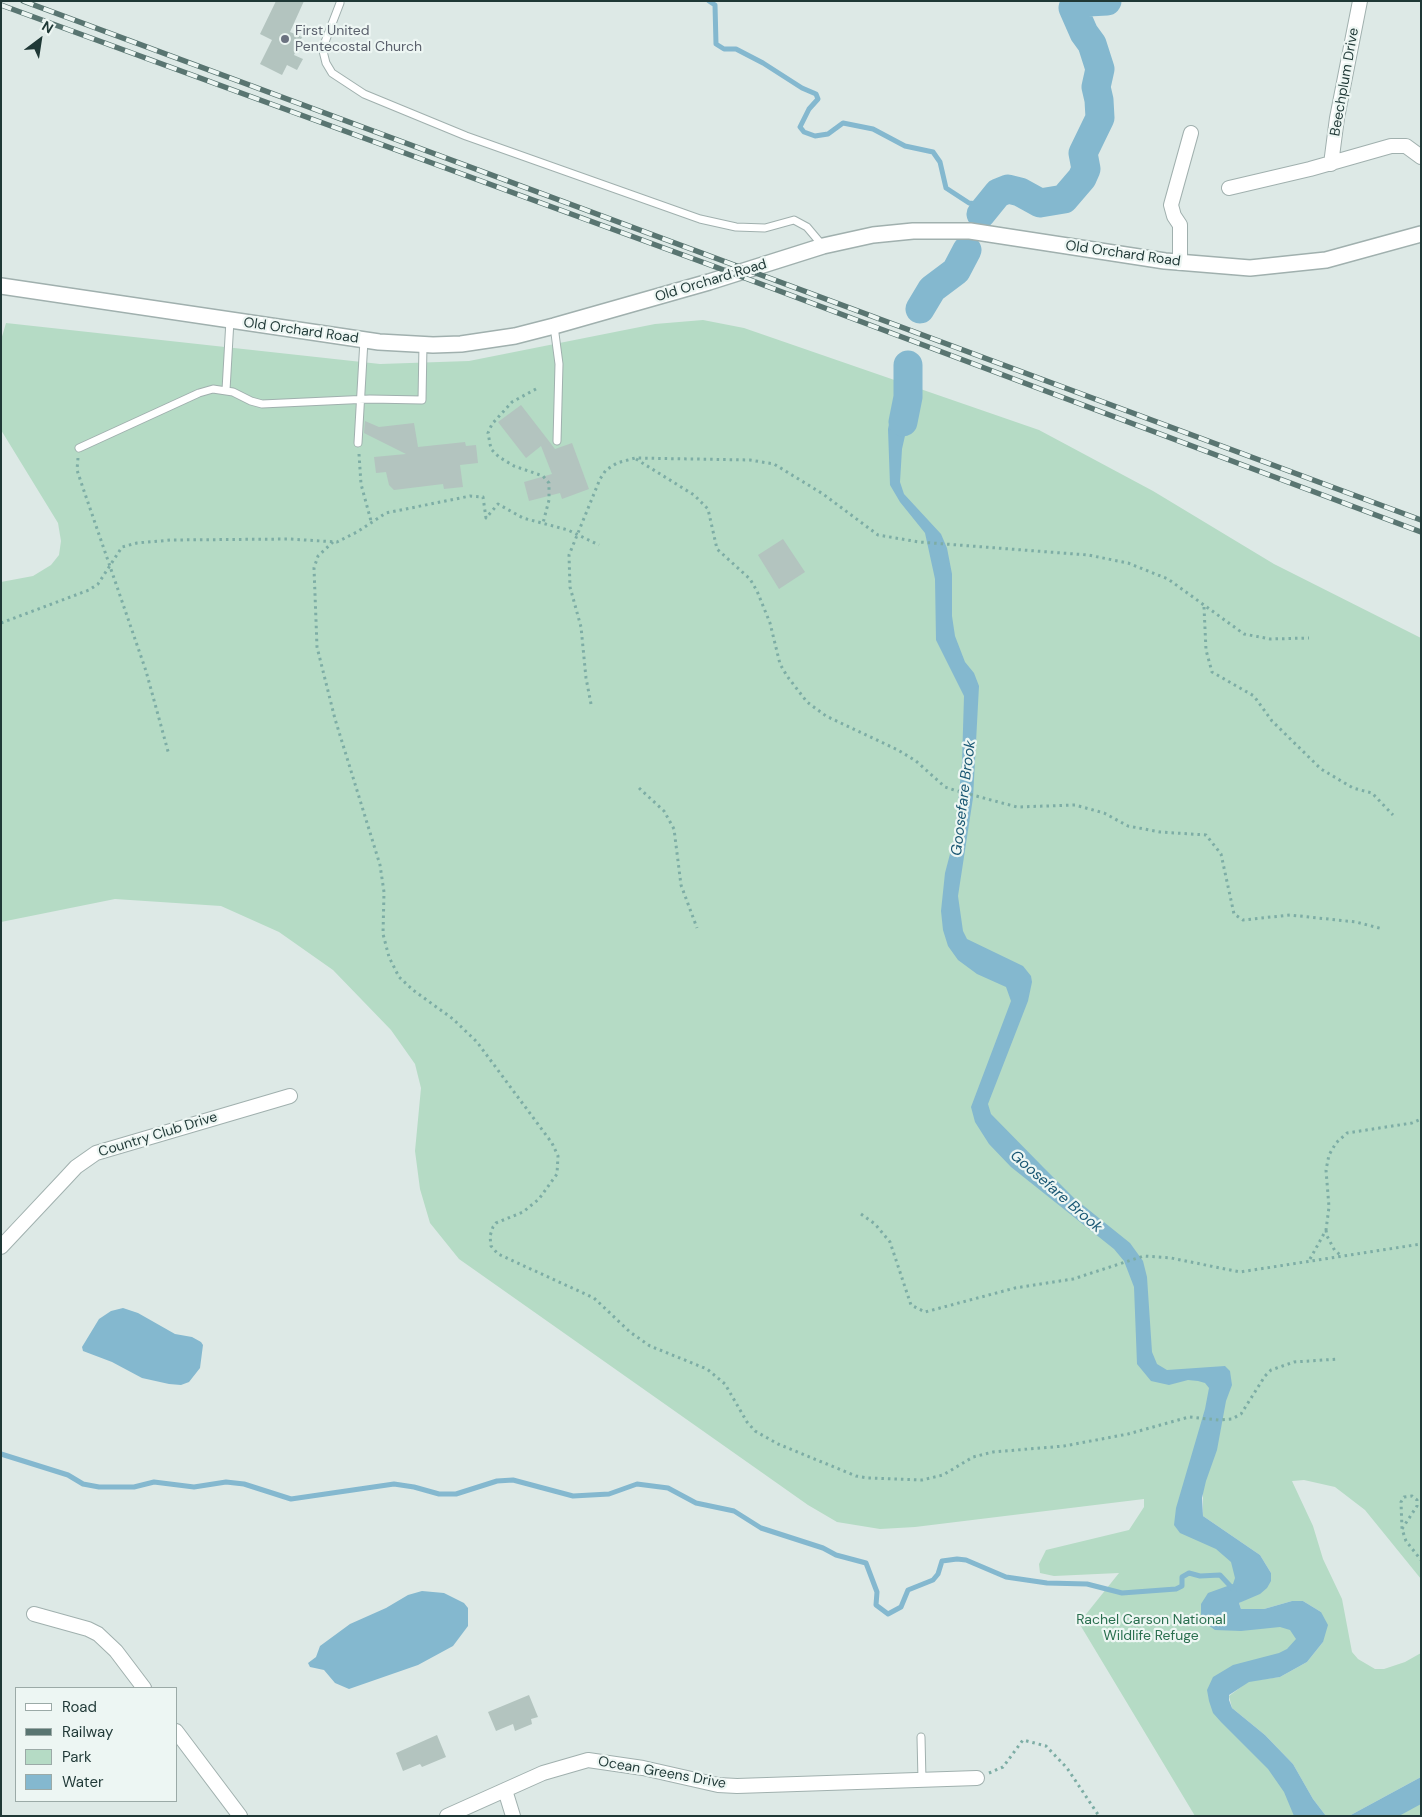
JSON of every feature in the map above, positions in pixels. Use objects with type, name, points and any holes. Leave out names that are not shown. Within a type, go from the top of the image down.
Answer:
[{"type":"street","name":"Beechplum Drive","points":[[1331,164],[1337,118],[1360,1]]},
{"type":"street","points":[[1180,263],[1180,225],[1174,216],[1171,205],[1191,133]]},
{"type":"street","points":[[1229,188],[1331,164],[1399,145],[1412,149],[1421,157]]},
{"type":"street","name":"Old Orchard Road","points":[[1,286],[364,340],[423,345],[461,344],[488,341],[554,326],[710,282],[823,246],[913,231],[970,231],[1180,263],[1250,268],[1302,264],[1351,254],[1421,234]]},
{"type":"street","name":"Country Club Drive","points":[[1,1247],[70,1174],[96,1153],[290,1096]]},
{"type":"street","points":[[34,1614],[88,1629],[98,1634],[116,1651],[143,1687]]},
{"type":"street","points":[[178,1734],[240,1816]]},
{"type":"street","name":"Ocean Greens Drive","points":[[447,1816],[552,1770],[588,1760],[643,1768],[718,1785],[755,1786],[977,1778]]},
{"type":"street","points":[[505,1790],[513,1816]]},
{"type":"lane","points":[[340,4],[325,42],[323,51],[326,63],[332,74],[364,94],[466,136],[700,219],[736,227],[765,228],[794,220],[807,227],[823,246]]},
{"type":"lane","points":[[226,390],[230,320]]},
{"type":"lane","points":[[554,326],[559,364],[557,442]]},
{"type":"lane","points":[[358,443],[364,340]]},
{"type":"lane","points":[[79,448],[199,392],[213,389],[226,390],[262,404],[361,399],[422,400],[423,345]]},
{"type":"lane","points":[[921,1737],[922,1780]]},
{"type":"path","points":[[536,389],[512,402],[492,424],[488,433],[491,449],[499,456],[514,466],[543,476],[549,483],[549,500],[542,523]]},
{"type":"path","points":[[358,443],[362,484],[371,522]]},
{"type":"path","points":[[79,448],[77,470],[154,699],[169,755]]},
{"type":"path","points":[[635,458],[694,495],[708,508],[717,549],[750,579],[770,623],[780,664],[792,685],[808,702],[834,721],[903,752],[945,787],[954,790],[1017,807],[1075,805],[1104,813],[1128,826],[1160,832],[1206,835],[1221,854],[1234,914],[1243,920],[1290,915],[1356,922],[1383,930]]},
{"type":"path","points":[[591,704],[581,627],[568,579],[569,555],[594,489],[603,474],[617,463],[635,458],[750,460],[774,464],[814,488],[878,535],[897,540],[1088,555],[1128,563],[1168,579],[1231,626],[1252,636],[1270,639],[1309,638]]},
{"type":"path","points":[[599,545],[578,535],[523,518],[498,504],[486,518],[483,497],[475,496],[386,513],[357,532],[333,542],[318,556],[314,568],[317,647],[333,712],[380,865],[384,892],[383,934],[389,957],[399,976],[408,986],[453,1018],[477,1042],[552,1143],[558,1156],[557,1174],[539,1199],[523,1212],[501,1221],[493,1227],[490,1240],[495,1251],[543,1276],[594,1298],[630,1332],[650,1346],[707,1369],[725,1384],[747,1422],[755,1431],[772,1442],[856,1476],[922,1480],[943,1474],[966,1460],[986,1454],[1058,1447],[1128,1434],[1180,1418],[1232,1419],[1241,1414],[1262,1380],[1271,1370],[1294,1362],[1339,1359]]},
{"type":"path","points":[[1,623],[89,590],[98,584],[122,547],[150,541],[290,539],[333,542]]},
{"type":"path","points":[[1204,606],[1205,644],[1212,672],[1254,696],[1272,721],[1321,769],[1354,788],[1372,793],[1393,814]]},
{"type":"path","points":[[639,788],[664,811],[674,829],[682,885],[697,928]]},
{"type":"path","points":[[1342,1256],[1335,1250],[1326,1236],[1329,1207],[1326,1170],[1329,1155],[1336,1143],[1347,1133],[1412,1123],[1421,1119]]},
{"type":"path","points":[[861,1214],[875,1224],[890,1242],[911,1305],[925,1312],[1015,1288],[1072,1279],[1144,1256],[1171,1258],[1236,1272],[1421,1244]]},
{"type":"path","points":[[1309,1260],[1326,1230]]},
{"type":"path","points":[[1402,1529],[1416,1506],[1417,1500],[1412,1496],[1404,1497],[1401,1502],[1402,1529],[1406,1541],[1421,1560]]},
{"type":"path","points":[[977,1778],[1002,1767],[1023,1740],[1046,1746],[1067,1768],[1100,1816]]},
{"type":"green space","name":"Rachel Carson National Wildlife Refuge","points":[[703,320],[744,328],[1039,430],[1153,491],[1274,564],[1421,638],[1421,1579],[1365,1510],[1335,1487],[1304,1480],[1292,1481],[1313,1526],[1323,1559],[1342,1599],[1352,1652],[1358,1659],[1375,1669],[1384,1669],[1405,1662],[1421,1653],[1421,1777],[1349,1816],[1326,1816],[1313,1799],[1293,1764],[1265,1735],[1232,1708],[1229,1696],[1249,1681],[1280,1677],[1307,1662],[1323,1642],[1321,1612],[1303,1601],[1292,1601],[1264,1609],[1241,1609],[1239,1603],[1248,1598],[1271,1573],[1260,1555],[1203,1516],[1203,1492],[1188,1509],[1234,1557],[1244,1583],[1211,1607],[1289,1622],[1306,1639],[1211,1698],[1258,1748],[1306,1816],[1195,1816],[1079,1623],[1119,1573],[1054,1576],[1040,1573],[1039,1564],[1046,1550],[1129,1530],[1144,1507],[1144,1499],[915,1527],[880,1529],[837,1522],[808,1505],[459,1259],[430,1223],[420,1189],[415,1151],[421,1088],[415,1064],[391,1030],[333,970],[279,932],[221,906],[115,899],[1,922],[1,582],[33,576],[51,565],[59,555],[61,541],[58,523],[1,430],[1,340],[6,323],[380,364],[469,361],[655,324]]},
{"type":"green space","points":[[1421,1789],[1421,1816],[1378,1816]]},
{"type":"water","points":[[902,382],[916,387],[902,449],[900,482],[904,494],[941,534],[947,548],[952,574],[952,616],[955,636],[965,662],[974,673],[979,686],[973,798],[958,896],[963,931],[967,939],[1023,966],[1031,976],[1032,982],[1028,1001],[988,1104],[991,1114],[1043,1167],[1074,1198],[1130,1243],[1143,1261],[1147,1277],[1152,1352],[1157,1364],[1167,1370],[1225,1366],[1230,1371],[1232,1385],[1226,1401],[1217,1450],[1202,1498],[1203,1516],[1260,1555],[1271,1573],[1271,1581],[1267,1588],[1260,1594],[1239,1603],[1241,1609],[1264,1609],[1292,1601],[1303,1601],[1321,1612],[1328,1625],[1323,1642],[1307,1662],[1280,1677],[1249,1682],[1229,1695],[1229,1700],[1232,1708],[1265,1735],[1293,1764],[1313,1799],[1326,1816],[1294,1816],[1284,1792],[1268,1769],[1213,1713],[1209,1701],[1207,1690],[1213,1677],[1233,1665],[1279,1653],[1287,1649],[1296,1639],[1290,1630],[1280,1627],[1241,1631],[1215,1630],[1201,1620],[1201,1604],[1208,1593],[1233,1584],[1235,1578],[1231,1562],[1216,1549],[1180,1533],[1174,1525],[1176,1508],[1205,1409],[1209,1388],[1205,1383],[1198,1381],[1188,1380],[1169,1385],[1151,1381],[1137,1364],[1134,1287],[1124,1261],[1114,1249],[1011,1167],[989,1144],[975,1122],[971,1107],[1011,1001],[1006,987],[977,974],[958,960],[948,946],[943,930],[941,911],[945,873],[955,835],[962,762],[964,696],[936,640],[935,579],[925,533],[900,502],[890,485],[888,429],[894,400]]},
{"type":"water","points":[[123,1308],[138,1313],[175,1334],[192,1337],[201,1342],[203,1345],[200,1368],[189,1382],[181,1385],[169,1384],[142,1378],[112,1362],[83,1351],[82,1347],[99,1319],[111,1311]]},
{"type":"water","points":[[422,1591],[444,1593],[464,1603],[468,1608],[468,1626],[453,1646],[418,1665],[349,1689],[335,1683],[324,1670],[310,1667],[308,1663],[316,1657],[320,1646],[350,1624],[386,1608],[408,1595]]},
{"type":"water","points":[[1421,1777],[1421,1804],[1399,1816],[1349,1816]]},
{"type":"building","name":"First United Pentecostal Church","points":[[276,1],[304,1],[290,32],[302,37],[294,55],[303,59],[297,70],[287,65],[282,75],[260,64],[272,40],[260,34]]},
{"type":"building","points":[[521,405],[555,449],[572,443],[589,489],[562,499],[560,493],[529,501],[524,482],[552,474],[541,446],[526,458],[498,422]]},
{"type":"building","points":[[365,421],[379,427],[414,423],[418,447],[465,442],[466,446],[476,445],[478,463],[460,465],[463,487],[444,489],[443,484],[394,490],[389,485],[386,472],[376,473],[374,457],[406,454],[364,433]]},
{"type":"building","points":[[783,539],[805,572],[779,589],[758,555]]},
{"type":"building","points":[[529,1695],[538,1717],[531,1719],[532,1724],[515,1731],[513,1724],[496,1731],[488,1712]]},
{"type":"building","points":[[437,1735],[446,1757],[422,1767],[420,1764],[403,1771],[396,1753]]},
{"type":"waterway","points":[[709,1],[715,5],[716,44],[724,49],[736,49],[763,63],[802,88],[816,94],[818,99],[809,109],[800,127],[804,132],[815,136],[828,134],[843,123],[873,129],[905,146],[933,152],[940,162],[946,188],[969,203],[987,205]]},
{"type":"waterway","name":"Goosefare Brook","points":[[981,214],[998,193],[1008,189],[1020,192],[1040,203],[1064,199],[1082,178],[1086,169],[1083,153],[1100,118],[1096,87],[1100,69],[1092,44],[1084,33],[1073,8],[1077,4],[1107,1]]},
{"type":"waterway","name":"Goosefare Brook","points":[[920,309],[932,289],[956,271],[967,250]]},
{"type":"waterway","name":"Goosefare Brook","points":[[903,422],[908,397],[908,365]]},
{"type":"waterway","points":[[1,1454],[68,1475],[83,1484],[99,1487],[134,1487],[154,1482],[194,1487],[226,1482],[244,1484],[291,1499],[394,1484],[439,1494],[456,1494],[497,1481],[513,1480],[573,1496],[609,1494],[637,1484],[668,1488],[696,1503],[734,1511],[761,1528],[823,1548],[836,1555],[866,1563],[877,1592],[876,1605],[888,1614],[901,1607],[908,1590],[933,1580],[938,1574],[942,1561],[957,1559],[966,1560],[1006,1577],[1047,1583],[1087,1584],[1122,1593],[1176,1589],[1182,1586],[1182,1577],[1189,1573],[1200,1576],[1220,1575],[1234,1590]]},
{"type":"railway","points":[[23,1],[1421,520]]},
{"type":"railway","points":[[1,5],[713,266],[1421,532]]},
{"type":"place","name":"First United Pentecostal Church","points":[[285,39]]}]
